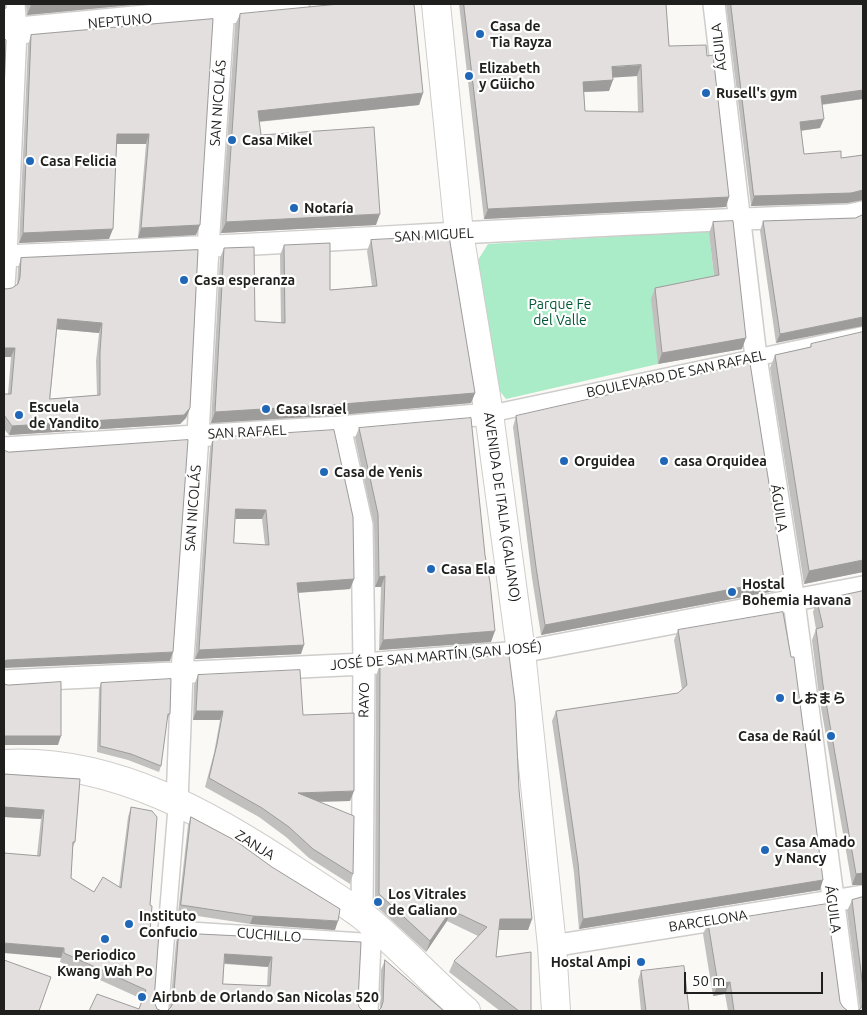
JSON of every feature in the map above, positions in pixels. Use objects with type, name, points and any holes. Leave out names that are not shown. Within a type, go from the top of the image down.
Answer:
[{"type":"main road","name":"AVENIDA DE ITALIA (GALIANO)","points":[[436,4],[459,233],[489,414],[521,652],[552,946],[556,1011]]},
{"type":"main road","name":"ZANJA","points":[[4,764],[44,764],[77,769],[104,775],[177,802],[247,840],[369,928],[466,1011]]},
{"type":"street","points":[[4,286],[10,31],[14,4]]},
{"type":"street","name":"NEPTUNO","points":[[10,31],[224,7],[296,4]]},
{"type":"street","name":"ÁGUILA","points":[[714,4],[756,357],[794,601],[848,1011]]},
{"type":"street","name":"SAN NICOLÁS","points":[[160,1011],[177,802],[182,673],[224,7]]},
{"type":"street","name":"SAN MIGUEL","points":[[5,256],[208,248],[739,218],[849,215],[863,212]]},
{"type":"street","name":"BOULEVARD DE SAN RAFAEL","points":[[489,414],[863,334]]},
{"type":"street","name":"SAN RAFAEL","points":[[4,448],[340,427],[489,414]]},
{"type":"street","name":"RAYO","points":[[340,427],[362,525],[369,928],[367,1011]]},
{"type":"street","name":"JOSÉ DE SAN MARTÍN (SAN JOSÉ)","points":[[4,681],[364,664],[521,652],[863,588]]},
{"type":"street","name":"BARCELONA","points":[[552,946],[863,896]]},
{"type":"street","name":"CUCHILLO","points":[[167,929],[369,928]]},
{"type":"green space","name":"Parque Fe del Valle","points":[[709,231],[715,286],[658,364],[506,399],[498,389],[478,260],[488,244]]},
{"type":"building","points":[[339,4],[414,4],[423,93],[258,111],[261,135],[374,127],[380,214],[226,222],[240,14]]},
{"type":"building","points":[[464,4],[666,4],[669,46],[706,45],[707,56],[713,55],[729,197],[488,209]],"holes":[[[641,65],[643,112],[585,111],[583,82],[613,80],[612,67]]]},
{"type":"building","points":[[731,4],[863,4],[863,90],[821,96],[824,119],[800,122],[804,154],[841,151],[841,158],[863,155],[863,190],[851,193],[754,196]]},
{"type":"building","points":[[213,19],[200,225],[141,228],[149,134],[117,134],[113,229],[23,233],[31,35]]},
{"type":"building","points":[[4,38],[6,40],[4,93]]},
{"type":"building","points":[[863,215],[863,317],[780,334],[763,221],[855,218]]},
{"type":"building","points":[[733,221],[746,338],[662,353],[655,288],[719,275],[713,222]]},
{"type":"building","points":[[449,236],[475,393],[215,412],[224,248],[254,247],[255,321],[285,323],[284,245],[330,243],[330,290],[377,286],[371,240]]},
{"type":"building","points":[[198,250],[190,408],[184,415],[12,426],[4,415],[4,394],[11,394],[15,348],[4,348],[4,288],[12,288],[18,284],[21,258]],"holes":[[[58,319],[102,323],[100,395],[50,399]]]},
{"type":"building","points":[[863,332],[863,560],[809,571],[775,355],[811,347],[811,344]]},
{"type":"building","points":[[750,363],[784,579],[545,625],[516,416]]},
{"type":"building","points":[[471,418],[495,631],[383,640],[385,576],[379,577],[378,514],[359,428]]},
{"type":"building","points":[[334,430],[353,517],[354,579],[297,583],[304,645],[199,650],[213,438]],"holes":[[[236,509],[266,510],[269,545],[234,543]]]},
{"type":"building","points":[[188,440],[173,652],[4,661],[4,450],[8,452]]},
{"type":"building","points":[[863,591],[863,873],[856,874],[823,685],[816,629],[823,627],[817,601]]},
{"type":"building","points":[[783,612],[791,657],[794,657],[823,880],[583,919],[578,863],[556,711],[678,693],[687,685],[678,630]]},
{"type":"building","points":[[509,655],[515,702],[519,790],[532,919],[500,919],[496,957],[531,952],[531,1011],[519,1011],[454,961],[487,927],[451,910],[430,941],[379,894],[380,664]]},
{"type":"building","points":[[300,670],[303,715],[354,713],[354,791],[298,793],[354,816],[353,874],[313,849],[289,827],[262,808],[209,778],[223,711],[196,711],[198,675]]},
{"type":"building","points":[[171,679],[170,714],[168,714],[161,766],[131,754],[100,746],[101,683]]},
{"type":"building","points":[[61,682],[61,736],[4,736],[4,684]]},
{"type":"building","points":[[4,774],[80,779],[71,878],[94,892],[103,877],[121,888],[131,807],[152,811],[157,817],[150,905],[152,906],[150,931],[159,932],[154,1001],[157,1009],[162,1011],[89,1011],[97,994],[139,1009],[146,990],[64,953],[64,948],[4,943],[4,853],[40,856],[44,810],[4,807]]},
{"type":"building","points":[[191,817],[236,841],[272,867],[340,909],[338,921],[253,916],[181,905]]},
{"type":"building","points":[[863,897],[863,988],[852,900]]},
{"type":"building","points":[[827,904],[840,1002],[848,1011],[734,1011],[730,982],[718,984],[708,923]]},
{"type":"building","points":[[179,933],[361,942],[358,1001],[359,1007],[363,1011],[167,1011],[173,1003]],"holes":[[[225,954],[272,957],[270,986],[223,984]]]},
{"type":"building","points":[[4,960],[51,977],[39,1011],[4,1011]]},
{"type":"building","points":[[385,960],[444,1011],[378,1011],[383,1002]]},
{"type":"building","points":[[684,966],[689,1011],[646,1011],[641,971]]},
{"type":"place","name":"Casa de Tia Rayza","points":[[480,34]]},
{"type":"place","name":"Elizabeth y Güicho","points":[[469,76]]},
{"type":"place","name":"Rusell's gym","points":[[706,93]]},
{"type":"place","name":"Casa Mikel","points":[[232,140]]},
{"type":"place","name":"Casa Felicia","points":[[30,161]]},
{"type":"place","name":"Notaría","points":[[294,208]]},
{"type":"place","name":"Casa esperanza","points":[[184,280]]},
{"type":"place","name":"Casa Israel","points":[[266,409]]},
{"type":"place","name":"Escuela de Yandito","points":[[19,415]]},
{"type":"place","name":"Orguidea","points":[[564,461]]},
{"type":"place","name":"casa Orquidea","points":[[664,461]]},
{"type":"place","name":"Casa de Yenis","points":[[324,472]]},
{"type":"place","name":"Casa Ela","points":[[431,569]]},
{"type":"place","name":"Hostal Bohemia Havana","points":[[732,592]]},
{"type":"place","name":"しおまら","points":[[780,698]]},
{"type":"place","name":"Casa de Raúl","points":[[831,736]]},
{"type":"place","name":"Casa Amado y Nancy","points":[[765,850]]},
{"type":"place","name":"Los Vitrales de Galiano","points":[[378,902]]},
{"type":"place","name":"Instituto Confucio","points":[[129,924]]},
{"type":"place","name":"Periodico Kwang Wah Po","points":[[105,939]]},
{"type":"place","name":"Hostal Ampi","points":[[641,962]]},
{"type":"place","name":"Airbnb de Orlando San Nicolas 520","points":[[142,997]]}]
